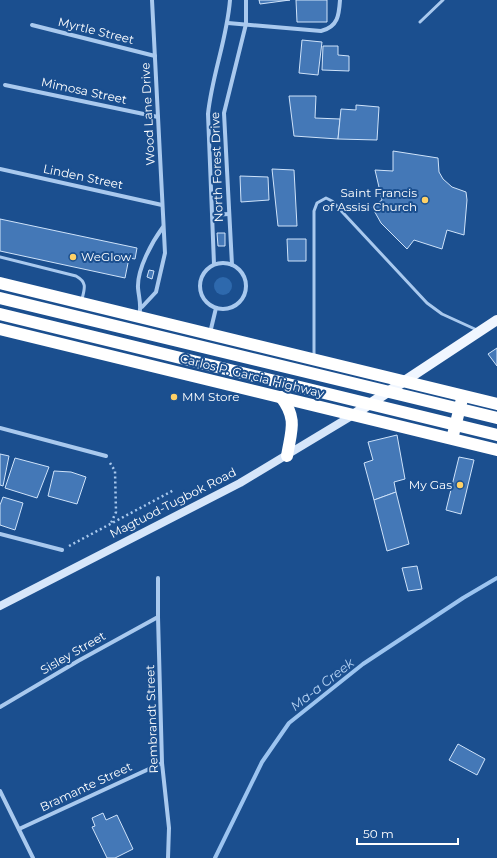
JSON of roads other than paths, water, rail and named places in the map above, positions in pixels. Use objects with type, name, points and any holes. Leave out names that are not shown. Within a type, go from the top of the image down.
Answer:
[{"type":"highway","points":[[0,283],[81,303],[140,312],[209,334],[497,404]]},
{"type":"highway","points":[[24,335],[34,292]]},
{"type":"highway","name":"Carlos P. Garcia Highway","points":[[0,298],[497,418]]},
{"type":"highway","points":[[129,360],[140,312]]},
{"type":"highway","name":"Carlos P. Garcia Highway","points":[[0,314],[497,435]]},
{"type":"highway","name":"Carlos P. Garcia Highway","points":[[0,329],[497,450]]},
{"type":"highway","points":[[199,377],[209,334]]},
{"type":"highway","points":[[257,391],[267,348]]},
{"type":"highway","points":[[304,403],[314,360]]},
{"type":"highway","points":[[452,438],[462,396]]},
{"type":"highway","points":[[281,397],[288,406],[292,416],[287,456]]},
{"type":"main road","points":[[353,414],[497,320]]},
{"type":"main road","name":"Magtuod-Tugbok Road","points":[[0,606],[221,493],[287,456],[353,414]]},
{"type":"street","name":"Wood Lane Drive","points":[[140,312],[156,292],[160,281],[165,253],[152,0]]},
{"type":"street","name":"North Forest Drive","points":[[214,264],[208,114],[211,92],[228,23],[230,0]]},
{"type":"street","name":"North Forest Drive","points":[[232,265],[224,113],[246,24],[246,0]]},
{"type":"street","points":[[228,23],[321,31],[330,29],[334,25],[340,12],[340,0]]},
{"type":"street","name":"Myrtle Street","points":[[32,25],[155,56]]},
{"type":"street","name":"Mimosa Street","points":[[6,85],[158,117]]},
{"type":"street","name":"Linden Street","points":[[0,169],[162,205]]},
{"type":"street","points":[[212,215],[229,214]]},
{"type":"street","points":[[140,312],[138,287],[140,275],[154,240],[163,227]]},
{"type":"street","points":[[226,263],[232,265],[243,275],[246,290],[243,298],[231,308],[216,308],[208,304],[203,298],[200,282],[205,272],[214,264],[226,263]]},
{"type":"street","points":[[209,334],[216,308]]},
{"type":"street","points":[[0,428],[106,456]]},
{"type":"street","points":[[0,534],[62,550]]},
{"type":"street","name":"Rembrandt Street","points":[[158,578],[162,763],[169,828],[168,858]]},
{"type":"street","name":"Sisley Street","points":[[0,707],[78,661],[158,617]]},
{"type":"street","name":"Bramante Street","points":[[19,829],[162,763]]},
{"type":"street","points":[[0,791],[33,858]]},
{"type":"lane","points":[[420,22],[443,0]]},
{"type":"lane","points":[[314,360],[314,211],[317,203],[326,198],[332,201],[427,303],[442,314],[480,331]]},
{"type":"lane","points":[[0,257],[76,276],[84,282],[85,285],[81,303]]},
{"type":"waterway","name":"Ma-a Creek","points":[[215,858],[262,762],[289,723],[363,664],[463,598],[497,578]]},
{"type":"place","name":"Saint Francis of Assisi Church","points":[[425,200]]},
{"type":"place","name":"WeGlow","points":[[73,257]]},
{"type":"place","name":"MM Store","points":[[174,397]]},
{"type":"place","name":"My Gas","points":[[460,485]]}]
